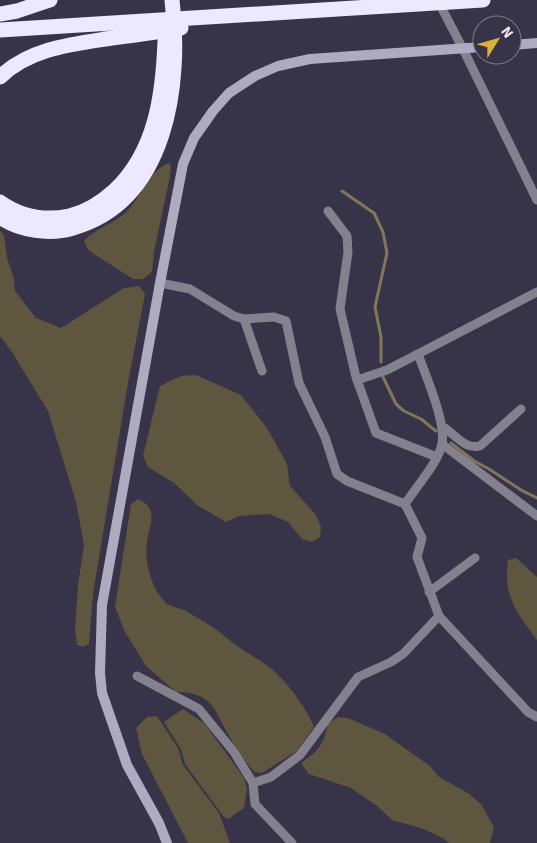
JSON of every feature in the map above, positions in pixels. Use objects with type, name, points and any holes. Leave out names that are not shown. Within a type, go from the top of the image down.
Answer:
[{"type":"highway","points":[[0,14],[50,0]]},
{"type":"highway","points":[[0,217],[28,229],[68,230],[94,220],[118,203],[140,180],[162,138],[174,81],[170,40],[162,0]]},
{"type":"highway","points":[[0,202],[28,216],[59,218],[75,215],[92,208],[107,198],[120,185],[142,154],[150,136],[162,91],[170,40],[172,0]]},
{"type":"highway","points":[[0,30],[483,0]]},
{"type":"highway","points":[[0,77],[15,65],[28,58],[60,47],[299,12]]},
{"type":"street","points":[[437,0],[537,200]]},
{"type":"street","points":[[522,44],[537,42]]},
{"type":"street","points":[[167,843],[159,824],[127,765],[102,693],[100,673],[102,605],[183,164],[194,138],[213,111],[237,87],[255,76],[278,66],[310,59],[472,48]]},
{"type":"street","points":[[328,211],[347,236],[348,252],[340,309],[357,380],[376,433],[437,457]]},
{"type":"street","points":[[160,283],[190,289],[234,316],[244,319],[274,317],[286,321],[299,383],[324,438],[337,474],[347,481],[405,504],[422,538],[417,557],[439,616],[528,712],[537,717]]},
{"type":"street","points":[[357,380],[387,370],[537,292]]},
{"type":"street","points":[[244,319],[262,371]]},
{"type":"street","points":[[405,504],[437,457],[442,444],[443,427],[418,354]]},
{"type":"street","points":[[443,427],[473,448],[480,446],[521,409]]},
{"type":"street","points":[[442,444],[537,516]]},
{"type":"street","points":[[429,592],[475,558]]},
{"type":"street","points":[[253,783],[271,777],[300,755],[358,676],[391,662],[403,654],[439,616]]},
{"type":"street","points":[[138,676],[199,709],[234,752],[253,783],[255,804],[292,843]]},
{"type":"shaded area","points":[[169,163],[171,166],[170,176],[154,252],[152,272],[143,279],[133,279],[88,250],[84,241],[93,233],[123,215],[135,202],[155,172]]},
{"type":"shaded area","points":[[0,231],[4,235],[15,291],[36,318],[61,328],[124,288],[139,286],[145,294],[128,383],[93,594],[89,644],[83,647],[77,645],[75,630],[78,585],[84,545],[76,502],[48,411],[0,336]]},
{"type":"shaded area","points":[[196,375],[241,395],[267,428],[287,464],[290,486],[316,515],[321,527],[320,537],[312,542],[302,539],[288,522],[269,514],[239,516],[226,522],[197,505],[174,483],[148,467],[143,456],[160,386],[181,376]]},
{"type":"shaded area","points":[[138,499],[145,503],[151,513],[152,518],[146,550],[152,582],[160,596],[167,604],[186,611],[211,626],[273,670],[293,692],[314,727],[297,751],[262,773],[254,772],[233,743],[216,712],[206,699],[198,695],[176,692],[146,666],[125,632],[115,607],[131,504]]},
{"type":"shaded area","points":[[516,558],[537,577],[537,640],[517,612],[509,594],[507,584],[508,560]]},
{"type":"shaded area","points":[[183,709],[205,724],[244,778],[247,789],[244,808],[228,819],[224,817],[185,764],[181,749],[164,722]]},
{"type":"shaded area","points":[[157,716],[178,748],[183,765],[219,813],[230,843],[188,843],[142,754],[136,728],[147,717]]},
{"type":"shaded area","points":[[338,717],[348,718],[385,734],[430,766],[439,777],[468,793],[481,804],[494,827],[490,843],[449,843],[443,838],[421,828],[392,820],[377,806],[351,788],[309,774],[301,763],[319,747],[328,724]]},
{"type":"waterway","points":[[342,191],[374,213],[383,232],[387,253],[375,307],[381,337],[381,362]]},
{"type":"waterway","points":[[383,377],[396,404],[404,411],[421,419],[436,431]]},
{"type":"waterway","points":[[451,443],[474,461],[537,498]]}]
